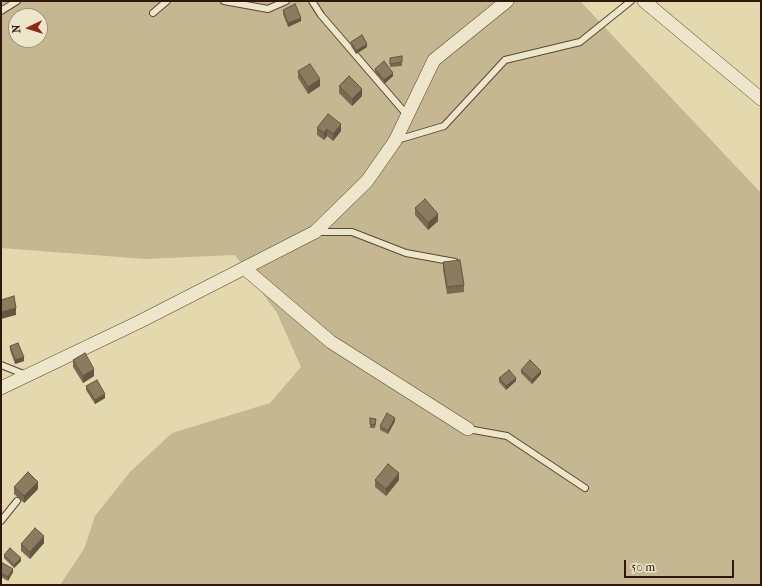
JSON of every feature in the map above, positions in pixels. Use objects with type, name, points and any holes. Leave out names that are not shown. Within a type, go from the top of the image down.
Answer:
[{"type":"street","points":[[1,388],[315,232],[367,181],[395,141],[434,60],[507,1]]},
{"type":"street","points":[[644,1],[761,99]]},
{"type":"street","points":[[244,268],[332,342],[468,429]]},
{"type":"lane","points":[[1,11],[17,1]]},
{"type":"lane","points":[[153,13],[167,1]]},
{"type":"lane","points":[[224,1],[268,10],[286,1]]},
{"type":"lane","points":[[312,1],[321,15],[407,115]]},
{"type":"lane","points":[[395,141],[444,126],[505,60],[580,42],[631,1]]},
{"type":"lane","points":[[315,232],[352,232],[406,253],[455,262]]},
{"type":"lane","points":[[1,365],[28,375]]},
{"type":"lane","points":[[468,429],[507,436],[586,488]]},
{"type":"lane","points":[[1,521],[17,501]]},
{"type":"shaded area","points":[[1,1],[580,1],[761,193],[761,585],[60,585],[84,549],[95,516],[130,472],[172,433],[270,403],[301,367],[277,313],[235,255],[146,259],[1,248]]},
{"type":"building","points":[[295,4],[301,18],[288,23],[283,10]]},
{"type":"building","points":[[362,35],[367,44],[356,51],[351,42]]},
{"type":"building","points":[[402,56],[402,62],[390,64],[390,58]]},
{"type":"building","points":[[384,61],[393,73],[384,80],[375,69]]},
{"type":"building","points":[[310,64],[320,79],[308,87],[298,71]]},
{"type":"building","points":[[349,76],[362,89],[352,99],[339,86]]},
{"type":"building","points":[[328,114],[341,124],[333,134],[327,129],[324,133],[317,128]]},
{"type":"building","points":[[425,199],[438,214],[428,223],[415,208]]},
{"type":"building","points":[[460,260],[464,285],[447,287],[443,262]]},
{"type":"building","points":[[14,296],[16,308],[1,312],[1,300]]},
{"type":"building","points":[[18,343],[24,357],[15,360],[10,346]]},
{"type":"building","points":[[85,353],[94,369],[83,376],[73,360]]},
{"type":"building","points":[[530,360],[541,371],[532,380],[521,370]]},
{"type":"building","points":[[509,370],[516,378],[506,386],[499,378]]},
{"type":"building","points":[[97,380],[105,394],[95,400],[86,386]]},
{"type":"building","points":[[387,413],[395,418],[388,431],[380,426]]},
{"type":"building","points":[[370,418],[376,419],[375,425],[370,424]]},
{"type":"building","points":[[388,464],[399,473],[386,489],[375,480]]},
{"type":"building","points":[[28,472],[38,482],[24,496],[14,487]]},
{"type":"building","points":[[35,528],[44,536],[30,552],[21,544]]},
{"type":"building","points":[[10,548],[21,558],[14,565],[4,555]]},
{"type":"building","points":[[1,562],[13,569],[8,577],[1,573]]}]
